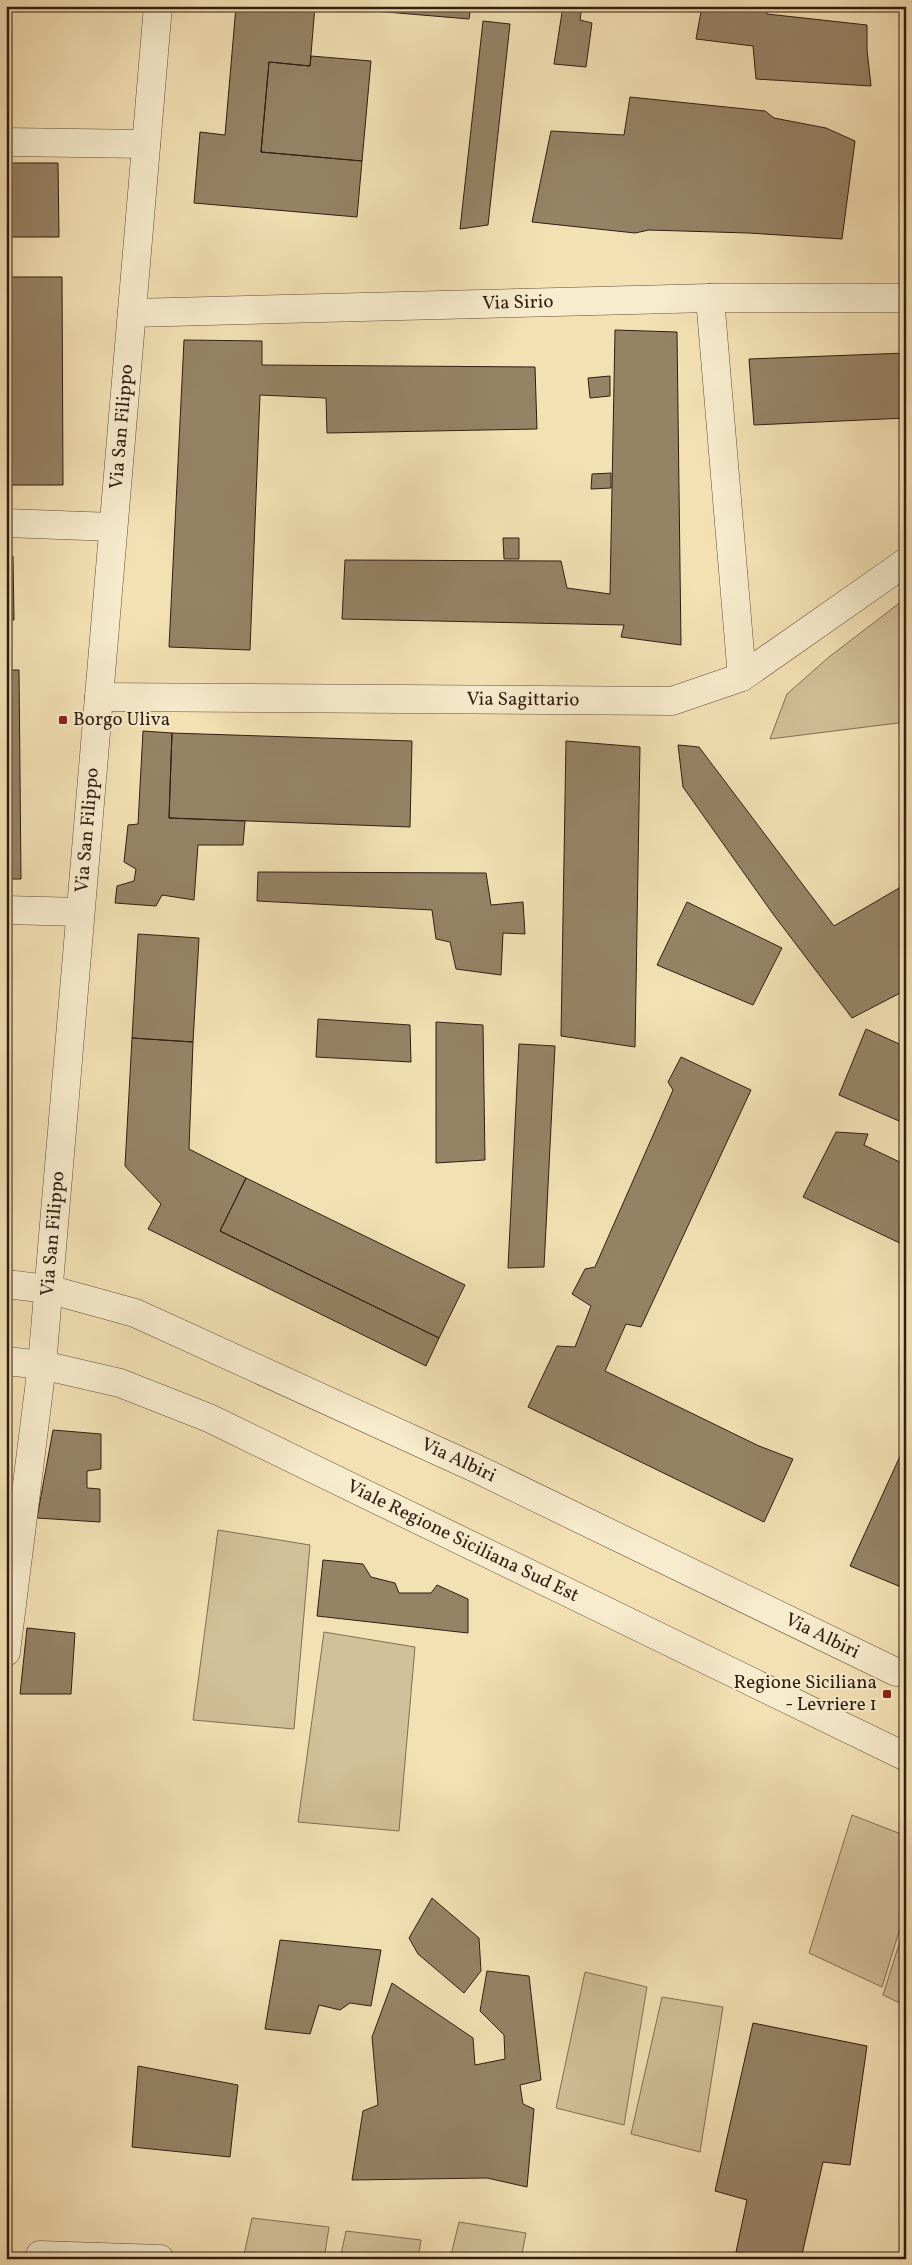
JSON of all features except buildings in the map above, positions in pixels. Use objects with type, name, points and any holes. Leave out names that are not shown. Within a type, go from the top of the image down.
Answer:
[{"type":"street","name":"Via San Filippo","points":[[6,1652],[42,1365],[158,6]]},
{"type":"street","points":[[6,142],[146,144]]},
{"type":"street","points":[[710,298],[742,677]]},
{"type":"street","name":"Via Sirio","points":[[132,312],[710,298],[906,298]]},
{"type":"street","points":[[6,523],[113,527]]},
{"type":"street","name":"Via Sagittario","points":[[99,697],[672,701],[742,677],[906,562]]},
{"type":"street","points":[[6,910],[80,912]]},
{"type":"street","name":"Via Albiri","points":[[6,1284],[48,1289],[144,1318],[473,1468],[896,1672]]},
{"type":"street","name":"Viale Regione Siciliana Sud Est","points":[[6,1361],[42,1365],[120,1383],[209,1418],[906,1757]]},
{"type":"street","points":[[40,2259],[40,2256],[160,2259]]},
{"type":"shaded area","points":[[906,598],[906,722],[770,739],[787,694],[829,657]]},
{"type":"shaded area","points":[[218,1530],[310,1545],[294,1729],[193,1720]]},
{"type":"shaded area","points":[[324,1632],[415,1647],[399,1831],[298,1822]]},
{"type":"shaded area","points":[[852,1815],[906,1836],[906,1909],[882,1987],[809,1953]]},
{"type":"shaded area","points":[[906,1922],[906,2006],[883,1995]]},
{"type":"shaded area","points":[[585,1972],[647,1987],[624,2125],[556,2108]]},
{"type":"shaded area","points":[[662,1997],[723,2007],[700,2152],[631,2134]]},
{"type":"shaded area","points":[[252,2218],[329,2227],[324,2259],[243,2259]]},
{"type":"shaded area","points":[[459,2222],[526,2233],[521,2259],[450,2259]]},
{"type":"shaded area","points":[[346,2231],[421,2240],[418,2259],[340,2259]]},
{"type":"place","name":"Borgo Uliva","points":[[63,720]]},
{"type":"place","name":"Regione Siciliana - Levriere 1","points":[[887,1694]]}]
